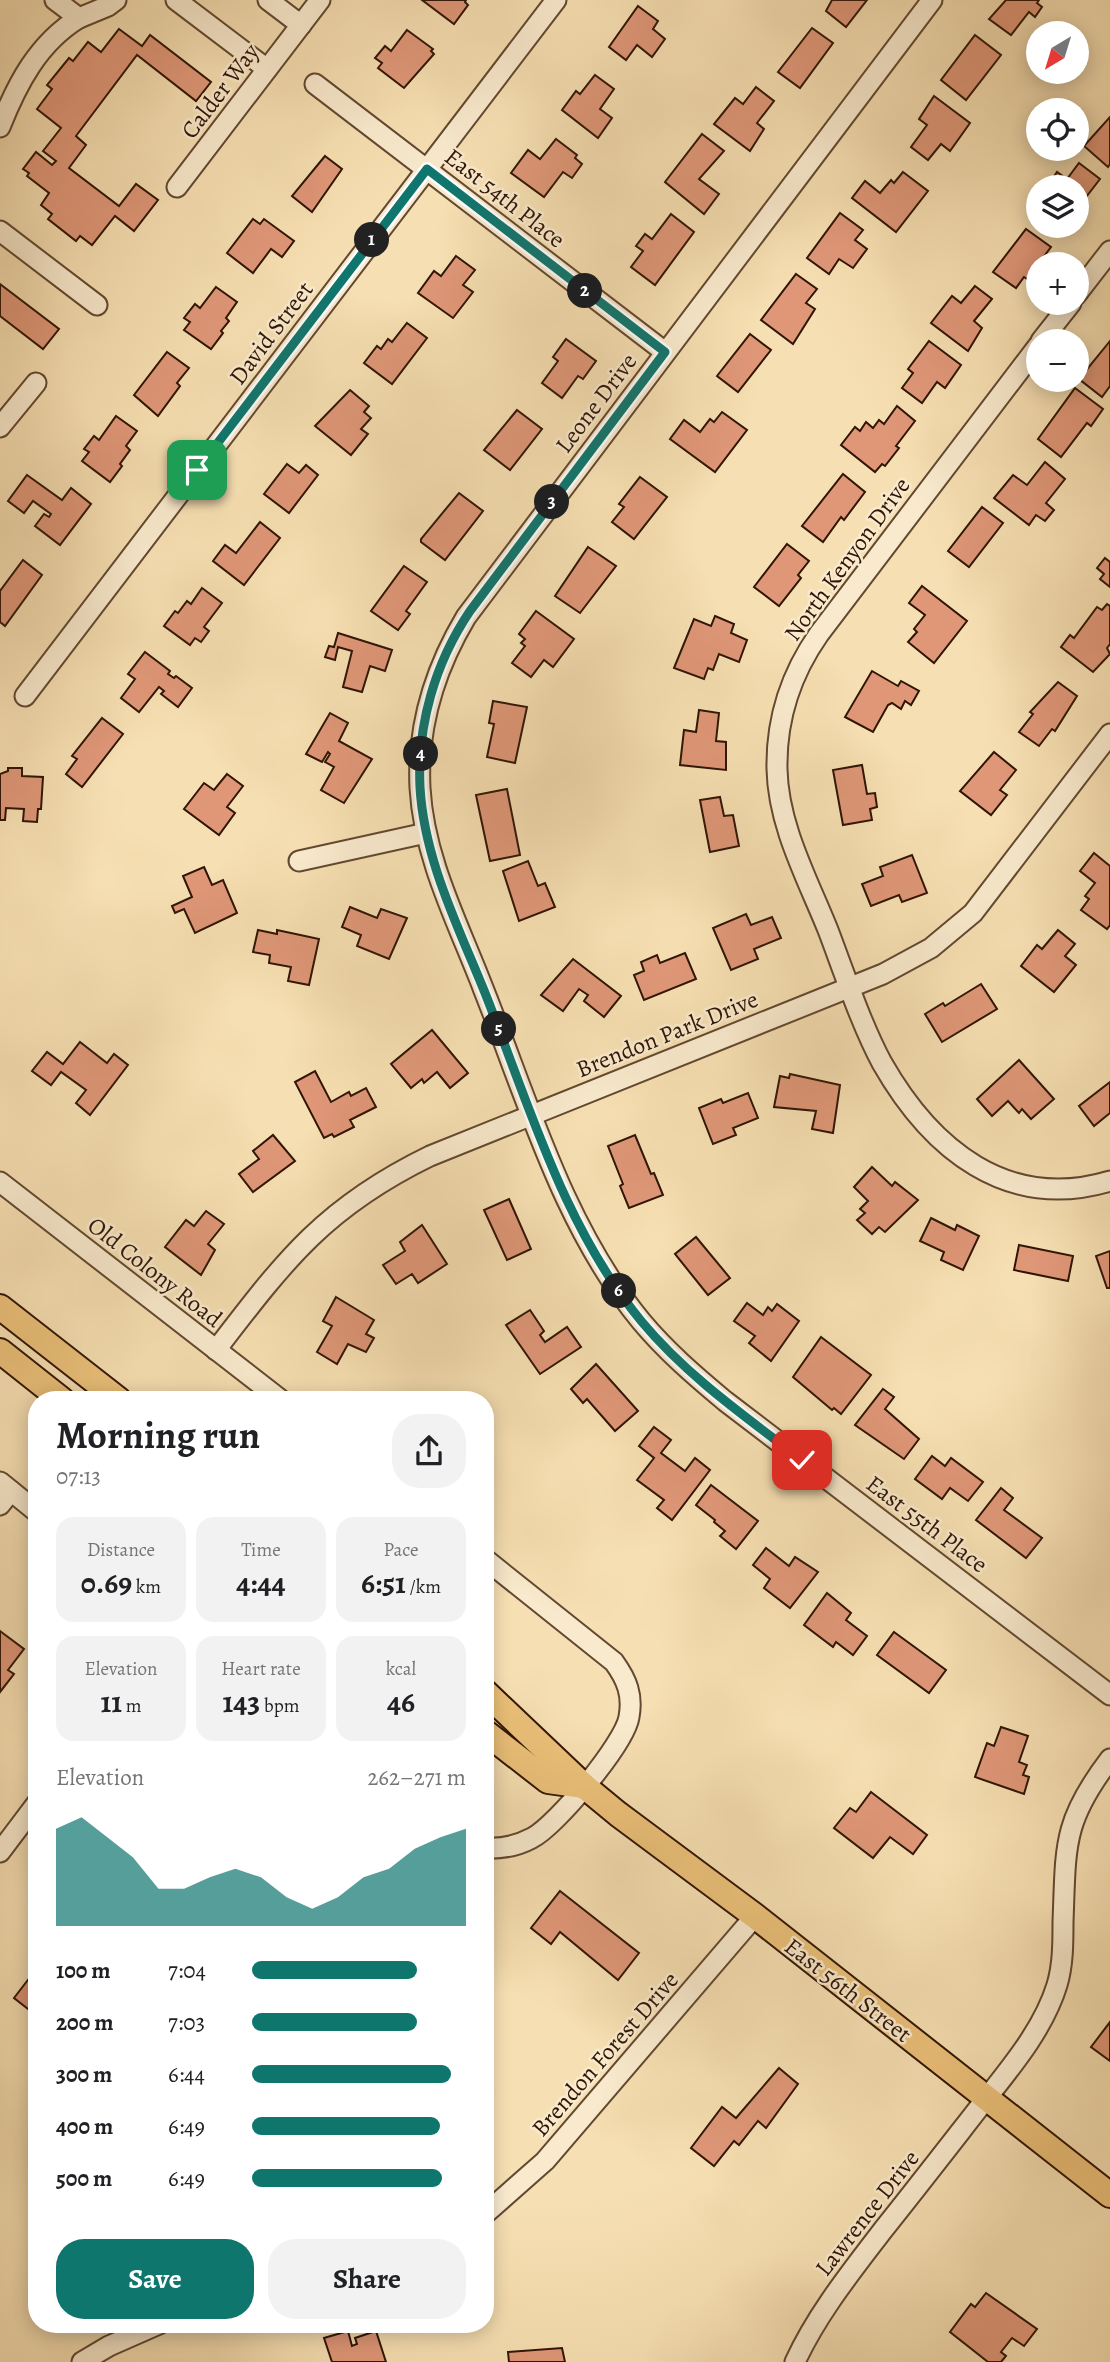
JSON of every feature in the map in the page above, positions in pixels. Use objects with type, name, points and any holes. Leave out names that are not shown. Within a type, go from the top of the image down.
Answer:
[{"type":"main road","points":[[0,1307],[107,1391]]},
{"type":"main road","points":[[0,1351],[51,1391]]},
{"type":"main road","name":"East 56th Street","points":[[494,1701],[584,1786],[755,1916],[1110,2195]]},
{"type":"main road","name":"East 56th Street","points":[[494,1739],[548,1781],[584,1786]]},
{"type":"street","points":[[55,0],[79,18]]},
{"type":"street","points":[[0,127],[15,89],[35,58],[62,28],[116,0]]},
{"type":"street","points":[[176,0],[267,69]]},
{"type":"street","points":[[268,0],[301,25]]},
{"type":"street","name":"Calder Way","points":[[177,187],[320,0]]},
{"type":"street","name":"David Street","points":[[25,696],[556,0]]},
{"type":"street","name":"Leone Drive","points":[[533,1114],[445,895],[426,833],[420,790],[422,736],[433,687],[451,643],[470,611],[932,0]]},
{"type":"street","name":"East 54th Place","points":[[315,83],[665,352]]},
{"type":"street","points":[[0,231],[97,305]]},
{"type":"street","points":[[1089,278],[1110,251]]},
{"type":"street","points":[[1050,329],[1061,315]]},
{"type":"street","name":"North Kenyon Drive","points":[[1026,362],[819,634],[803,659],[785,703],[777,749],[781,804],[788,832],[850,987],[892,1079],[908,1103],[961,1158],[1002,1180],[1047,1190],[1075,1189],[1110,1181]]},
{"type":"street","points":[[0,427],[36,383]]},
{"type":"street","name":"Brendon Park Drive","points":[[216,1350],[287,1259],[339,1209],[398,1171],[916,958],[946,937],[973,913],[1110,734]]},
{"type":"street","points":[[299,861],[426,833]]},
{"type":"street","name":"East 55th Place","points":[[533,1114],[567,1201],[587,1241],[631,1307],[666,1348],[725,1401],[1110,1695]]},
{"type":"street","name":"Old Colony Road","points":[[0,1182],[269,1391]]},
{"type":"street","points":[[4,1493],[28,1507]]},
{"type":"street","points":[[494,1566],[603,1651],[626,1679],[631,1696],[629,1722],[611,1751],[553,1822],[532,1839],[506,1848],[494,1848]]},
{"type":"street","name":"Lawrence Drive","points":[[795,2362],[844,2280],[1032,2037],[1057,1985],[1062,1959],[1068,1837],[1080,1803],[1110,1759]]},
{"type":"street","points":[[0,1852],[28,1815]]},
{"type":"street","name":"Brendon Forest Drive","points":[[494,2206],[545,2161],[755,1916]]},
{"type":"street","points":[[82,2362],[139,2333]]},
{"type":"building","points":[[422,0],[466,0],[468,5],[454,24]]},
{"type":"building","points":[[832,0],[867,0],[846,27],[826,11]]},
{"type":"building","points":[[1006,0],[1039,0],[1037,3],[1042,7],[1035,17],[1029,12],[1011,35],[989,19]]},
{"type":"building","points":[[638,6],[658,21],[653,29],[665,39],[652,57],[637,45],[626,60],[609,47]]},
{"type":"building","points":[[812,28],[833,43],[800,88],[778,72]]},
{"type":"building","points":[[119,29],[142,46],[150,35],[211,82],[196,101],[137,55],[76,136],[86,145],[69,168],[119,206],[136,184],[158,200],[134,231],[115,216],[92,245],[80,236],[76,241],[48,219],[52,214],[41,205],[49,193],[27,176],[29,173],[23,169],[36,152],[52,165],[56,161],[43,151],[61,128],[37,109],[52,89],[47,85],[69,58],[73,61],[88,42],[101,52]]},
{"type":"building","points":[[407,30],[433,49],[431,51],[434,54],[404,88],[378,68],[382,63],[375,58],[385,46],[391,51]]},
{"type":"building","points":[[975,35],[1001,55],[966,100],[941,80]]},
{"type":"building","points":[[595,75],[614,89],[600,109],[612,118],[598,138],[562,110],[576,91],[580,94]]},
{"type":"building","points":[[756,87],[774,101],[757,123],[764,129],[750,151],[714,124],[735,98],[743,104]]},
{"type":"building","points":[[934,96],[970,123],[950,151],[941,144],[928,160],[911,147],[927,125],[919,119]]},
{"type":"building","points":[[1110,117],[1108,167],[1089,150],[1089,140]]},
{"type":"building","points":[[702,134],[724,151],[699,179],[719,194],[704,214],[665,182]]},
{"type":"building","points":[[556,139],[577,155],[575,158],[582,164],[572,178],[563,172],[544,197],[511,173],[528,150],[540,159]]},
{"type":"building","points":[[325,156],[342,169],[312,212],[292,196]]},
{"type":"building","points":[[1079,163],[1100,179],[1089,193],[1089,175],[1070,175]]},
{"type":"building","points":[[903,172],[928,191],[896,232],[852,198],[865,181],[880,193],[891,180],[894,183]]},
{"type":"building","points":[[840,213],[863,230],[855,240],[867,249],[853,268],[839,259],[829,274],[807,258]]},
{"type":"building","points":[[671,214],[694,232],[655,285],[631,267],[643,251],[636,246],[645,234],[652,239]]},
{"type":"building","points":[[253,219],[260,224],[264,219],[294,241],[282,257],[271,249],[253,273],[227,253]]},
{"type":"building","points":[[1026,229],[1026,238],[1038,238],[1051,247],[1047,252],[1026,252],[1026,278],[1024,277],[1016,288],[993,272]]},
{"type":"building","points":[[456,256],[475,270],[463,285],[473,292],[453,318],[418,293],[434,271],[441,276]]},
{"type":"building","points":[[796,274],[817,289],[806,303],[815,309],[793,344],[761,320]]},
{"type":"building","points":[[0,284],[59,329],[43,349],[0,316]]},
{"type":"building","points":[[975,286],[992,299],[974,321],[982,328],[968,351],[931,323],[952,296],[961,303]]},
{"type":"building","points":[[216,287],[237,302],[226,318],[229,321],[221,331],[223,333],[211,349],[184,330],[190,322],[184,318],[195,304],[200,308]]},
{"type":"building","points":[[407,323],[427,338],[392,384],[364,363],[377,346],[381,349],[388,339],[392,342]]},
{"type":"building","points":[[750,334],[771,350],[738,392],[717,376]]},
{"type":"building","points":[[566,339],[596,361],[583,379],[578,376],[562,398],[542,383],[558,361],[553,357]]},
{"type":"building","points":[[929,341],[961,365],[945,388],[937,382],[922,403],[902,388],[913,373],[908,369]]},
{"type":"building","points":[[1110,341],[1110,386],[1102,397],[1089,387],[1089,367]]},
{"type":"building","points":[[167,352],[189,368],[177,383],[180,386],[158,416],[134,395]]},
{"type":"building","points":[[350,390],[369,406],[364,412],[371,418],[361,429],[368,434],[351,455],[315,426]]},
{"type":"building","points":[[1072,392],[1080,392],[1103,409],[1091,426],[1087,423],[1061,457],[1038,439]]},
{"type":"building","points":[[897,406],[915,421],[885,466],[882,464],[875,472],[841,445],[855,427],[860,431],[866,422],[873,428],[879,420],[884,424]]},
{"type":"building","points":[[517,410],[542,429],[510,470],[484,450]]},
{"type":"building","points":[[722,412],[747,430],[715,472],[670,439],[684,420],[700,432],[710,419],[714,422]]},
{"type":"building","points":[[116,416],[137,431],[126,446],[130,450],[120,464],[122,466],[110,482],[82,461],[89,452],[84,449],[94,436],[99,440]]},
{"type":"building","points":[[1045,462],[1065,479],[1046,503],[1054,510],[1045,521],[1036,515],[1029,525],[994,498],[1013,475],[1027,485]]},
{"type":"building","points":[[287,464],[299,473],[306,465],[318,475],[289,513],[264,494]]},
{"type":"building","points":[[843,474],[865,492],[844,520],[841,517],[823,542],[802,526]]},
{"type":"building","points":[[27,475],[62,500],[71,488],[91,504],[60,545],[35,526],[44,514],[49,517],[51,514],[33,501],[24,513],[8,501]]},
{"type":"building","points":[[640,477],[667,497],[634,539],[612,522],[624,507],[619,504]]},
{"type":"building","points":[[459,493],[483,511],[445,560],[421,542],[421,539]]},
{"type":"building","points":[[982,507],[1003,523],[969,567],[948,551]]},
{"type":"building","points":[[260,522],[280,538],[244,585],[213,561],[225,545],[236,553]]},
{"type":"building","points":[[787,544],[809,561],[798,575],[801,578],[779,606],[754,587]]},
{"type":"building","points":[[588,547],[616,566],[580,613],[555,596]]},
{"type":"building","points":[[1105,558],[1110,562],[1110,587],[1100,579],[1104,574],[1097,568]]},
{"type":"building","points":[[23,560],[42,575],[5,626],[0,622],[0,591]]},
{"type":"building","points":[[404,566],[427,582],[406,611],[410,614],[398,630],[371,611]]},
{"type":"building","points":[[922,586],[967,621],[934,663],[908,642],[917,632],[914,629],[925,615],[909,603]]},
{"type":"building","points":[[202,588],[222,603],[204,627],[209,631],[201,642],[195,638],[190,645],[164,626],[187,601],[191,604]]},
{"type":"building","points":[[1107,604],[1110,606],[1110,644],[1107,648],[1110,654],[1093,672],[1061,647],[1070,635],[1074,638],[1097,607],[1102,610]]},
{"type":"building","points":[[536,611],[574,639],[553,667],[544,660],[531,677],[512,663],[525,646],[521,643],[525,639],[519,634]]},
{"type":"building","points":[[715,616],[734,624],[731,633],[747,640],[739,662],[719,654],[713,670],[708,668],[704,679],[674,668],[694,619],[711,626]]},
{"type":"building","points":[[338,633],[392,650],[385,671],[370,666],[362,692],[343,687],[352,651],[338,647],[335,660],[325,657],[329,646],[334,647]]},
{"type":"building","points":[[145,652],[170,671],[168,674],[174,678],[176,676],[192,688],[178,707],[161,694],[164,691],[159,687],[139,712],[121,698],[135,679],[128,674]]},
{"type":"building","points":[[872,671],[898,686],[901,681],[919,691],[911,705],[905,701],[901,709],[892,703],[888,705],[873,732],[845,717]]},
{"type":"building","points":[[1058,682],[1077,696],[1055,731],[1052,729],[1039,746],[1019,732],[1033,714],[1030,712]]},
{"type":"building","points":[[493,701],[527,707],[515,763],[487,757],[494,724],[489,723]]},
{"type":"building","points":[[699,710],[719,713],[716,741],[726,742],[726,770],[680,765],[684,730],[696,732]]},
{"type":"building","points":[[330,713],[348,723],[339,741],[372,759],[344,803],[321,790],[334,767],[325,762],[330,754],[328,752],[322,762],[306,754]]},
{"type":"building","points":[[102,718],[123,734],[82,787],[66,774],[77,759],[72,756]]},
{"type":"building","points":[[994,752],[1016,770],[1000,790],[1007,795],[991,815],[960,791]]},
{"type":"building","points":[[862,765],[867,794],[875,793],[877,807],[870,809],[872,820],[843,825],[833,770]]},
{"type":"building","points":[[8,768],[22,768],[22,776],[43,777],[41,809],[38,809],[37,822],[23,821],[24,809],[6,808],[5,820],[0,820],[0,774],[8,771]]},
{"type":"building","points":[[227,774],[243,786],[227,807],[235,813],[219,835],[184,809],[204,783],[214,790]]},
{"type":"building","points":[[507,789],[520,855],[490,861],[476,795]]},
{"type":"building","points":[[720,797],[724,816],[733,815],[739,846],[710,852],[700,800]]},
{"type":"building","points":[[1094,853],[1110,866],[1110,925],[1107,929],[1081,910],[1089,899],[1085,896],[1095,883],[1080,871]]},
{"type":"building","points":[[912,855],[927,893],[902,902],[899,895],[871,906],[862,884],[883,876],[880,867]]},
{"type":"building","points":[[528,861],[538,886],[545,883],[555,907],[519,921],[503,871]]},
{"type":"building","points":[[204,867],[212,885],[223,880],[237,913],[195,933],[184,909],[175,913],[172,906],[192,897],[183,876]]},
{"type":"building","points":[[350,907],[377,918],[381,909],[407,918],[389,959],[357,946],[361,935],[342,927]]},
{"type":"building","points":[[746,914],[751,925],[772,917],[781,938],[754,949],[758,959],[731,970],[713,928]]},
{"type":"building","points":[[258,930],[277,934],[277,930],[319,939],[309,985],[288,981],[291,967],[269,963],[270,955],[253,952]]},
{"type":"building","points":[[1058,930],[1075,944],[1065,956],[1076,965],[1054,992],[1021,966],[1037,945],[1042,949]]},
{"type":"building","points":[[685,953],[696,979],[644,1000],[634,975],[644,971],[641,962],[657,955],[660,963]]},
{"type":"building","points":[[573,959],[621,996],[604,1017],[584,1001],[588,995],[579,989],[563,1011],[541,995]]},
{"type":"building","points":[[981,984],[997,1009],[942,1042],[925,1014],[943,1003],[945,1006]]},
{"type":"building","points":[[432,1030],[468,1073],[450,1088],[437,1072],[424,1083],[422,1079],[411,1088],[391,1064]]},
{"type":"building","points":[[80,1042],[107,1063],[114,1054],[128,1065],[90,1115],[76,1103],[86,1090],[61,1072],[51,1085],[32,1071],[47,1052],[63,1064]]},
{"type":"building","points":[[1019,1060],[1054,1099],[1031,1119],[1022,1109],[1019,1113],[1008,1101],[992,1116],[977,1099]]},
{"type":"building","points":[[315,1071],[331,1102],[349,1092],[351,1096],[366,1088],[376,1107],[350,1120],[354,1127],[334,1137],[332,1134],[324,1138],[295,1082]]},
{"type":"building","points":[[790,1074],[840,1085],[833,1133],[812,1129],[816,1111],[774,1107],[780,1076],[789,1078]]},
{"type":"building","points":[[1110,1082],[1110,1113],[1094,1126],[1079,1106]]},
{"type":"building","points":[[748,1093],[758,1118],[733,1128],[736,1135],[713,1144],[699,1108],[721,1099],[723,1103]]},
{"type":"building","points":[[273,1135],[295,1161],[253,1192],[239,1174],[259,1159],[253,1151]]},
{"type":"building","points":[[635,1135],[663,1195],[629,1208],[608,1146]]},
{"type":"building","points":[[872,1167],[892,1186],[895,1182],[918,1200],[885,1232],[879,1227],[872,1234],[857,1220],[865,1213],[860,1209],[868,1201],[854,1187]]},
{"type":"building","points":[[509,1199],[531,1249],[507,1260],[484,1210]]},
{"type":"building","points":[[206,1211],[224,1224],[208,1244],[215,1250],[201,1275],[165,1247],[186,1220],[194,1226]]},
{"type":"building","points":[[931,1218],[955,1230],[957,1225],[979,1236],[963,1270],[941,1260],[944,1252],[920,1241]]},
{"type":"building","points":[[422,1225],[447,1264],[418,1283],[412,1274],[396,1284],[383,1265],[405,1251],[400,1242]]},
{"type":"building","points":[[696,1237],[730,1278],[708,1295],[675,1254]]},
{"type":"building","points":[[1019,1245],[1073,1256],[1068,1281],[1014,1270]]},
{"type":"building","points":[[1110,1251],[1110,1288],[1107,1288],[1096,1256]]},
{"type":"building","points":[[336,1297],[374,1320],[366,1334],[374,1338],[366,1352],[348,1344],[337,1364],[317,1352],[332,1326],[323,1321]]},
{"type":"building","points":[[747,1303],[763,1315],[768,1307],[772,1311],[777,1304],[799,1321],[771,1361],[749,1343],[755,1336],[734,1321]]},
{"type":"building","points":[[530,1310],[544,1331],[540,1335],[545,1342],[567,1327],[581,1347],[540,1374],[506,1325]]},
{"type":"building","points":[[821,1337],[871,1375],[841,1414],[834,1408],[832,1410],[793,1377]]},
{"type":"building","points":[[596,1364],[638,1411],[615,1431],[587,1399],[583,1403],[571,1389]]},
{"type":"building","points":[[883,1389],[894,1397],[885,1409],[919,1439],[904,1459],[855,1425]]},
{"type":"building","points":[[654,1427],[671,1440],[661,1453],[685,1471],[695,1458],[710,1470],[672,1520],[657,1508],[664,1500],[637,1480],[654,1458],[639,1446]]},
{"type":"building","points":[[932,1456],[945,1466],[951,1458],[983,1482],[968,1501],[950,1488],[942,1499],[915,1479]]},
{"type":"building","points":[[711,1485],[758,1521],[736,1549],[720,1536],[725,1531],[715,1520],[696,1505]]},
{"type":"building","points":[[1001,1488],[1013,1498],[1004,1510],[1042,1538],[1026,1558],[976,1520]]},
{"type":"building","points":[[766,1548],[789,1566],[795,1557],[818,1572],[790,1608],[764,1588],[770,1579],[753,1565]]},
{"type":"building","points":[[827,1593],[851,1613],[846,1620],[867,1636],[853,1655],[836,1642],[833,1647],[804,1625]]},
{"type":"building","points":[[0,1631],[24,1649],[8,1670],[14,1674],[0,1692]]},
{"type":"building","points":[[894,1632],[946,1670],[929,1693],[877,1655]]},
{"type":"building","points":[[1001,1727],[1028,1736],[1019,1762],[1027,1765],[1023,1775],[1029,1777],[1024,1794],[975,1777],[987,1743],[994,1746]]},
{"type":"building","points":[[871,1792],[927,1835],[913,1854],[890,1837],[873,1858],[834,1828],[850,1808],[856,1812]]},
{"type":"building","points":[[560,1891],[639,1953],[618,1980],[560,1932],[551,1944],[531,1928]]},
{"type":"building","points":[[28,1980],[28,2009],[14,1998]]},
{"type":"building","points":[[1110,2022],[1110,2061],[1091,2047]]},
{"type":"building","points":[[779,2068],[798,2084],[766,2128],[758,2121],[739,2145],[734,2141],[714,2166],[691,2148],[722,2107],[736,2118]]},
{"type":"building","points":[[986,2293],[1037,2329],[1024,2346],[1012,2338],[1001,2352],[1006,2356],[1001,2362],[988,2362],[950,2332],[971,2304],[975,2307]]},
{"type":"building","points":[[349,2333],[352,2346],[357,2344],[355,2338],[377,2333],[386,2362],[332,2362],[324,2338]]},
{"type":"building","points":[[562,2348],[565,2362],[509,2362],[508,2352]]},
{"type":"route","points":[[197,470],[427,169],[665,352],[470,611],[451,643],[433,687],[425,718],[420,762],[421,805],[426,833],[445,895],[567,1201],[587,1241],[615,1286],[666,1348],[704,1385],[802,1460]]}]
